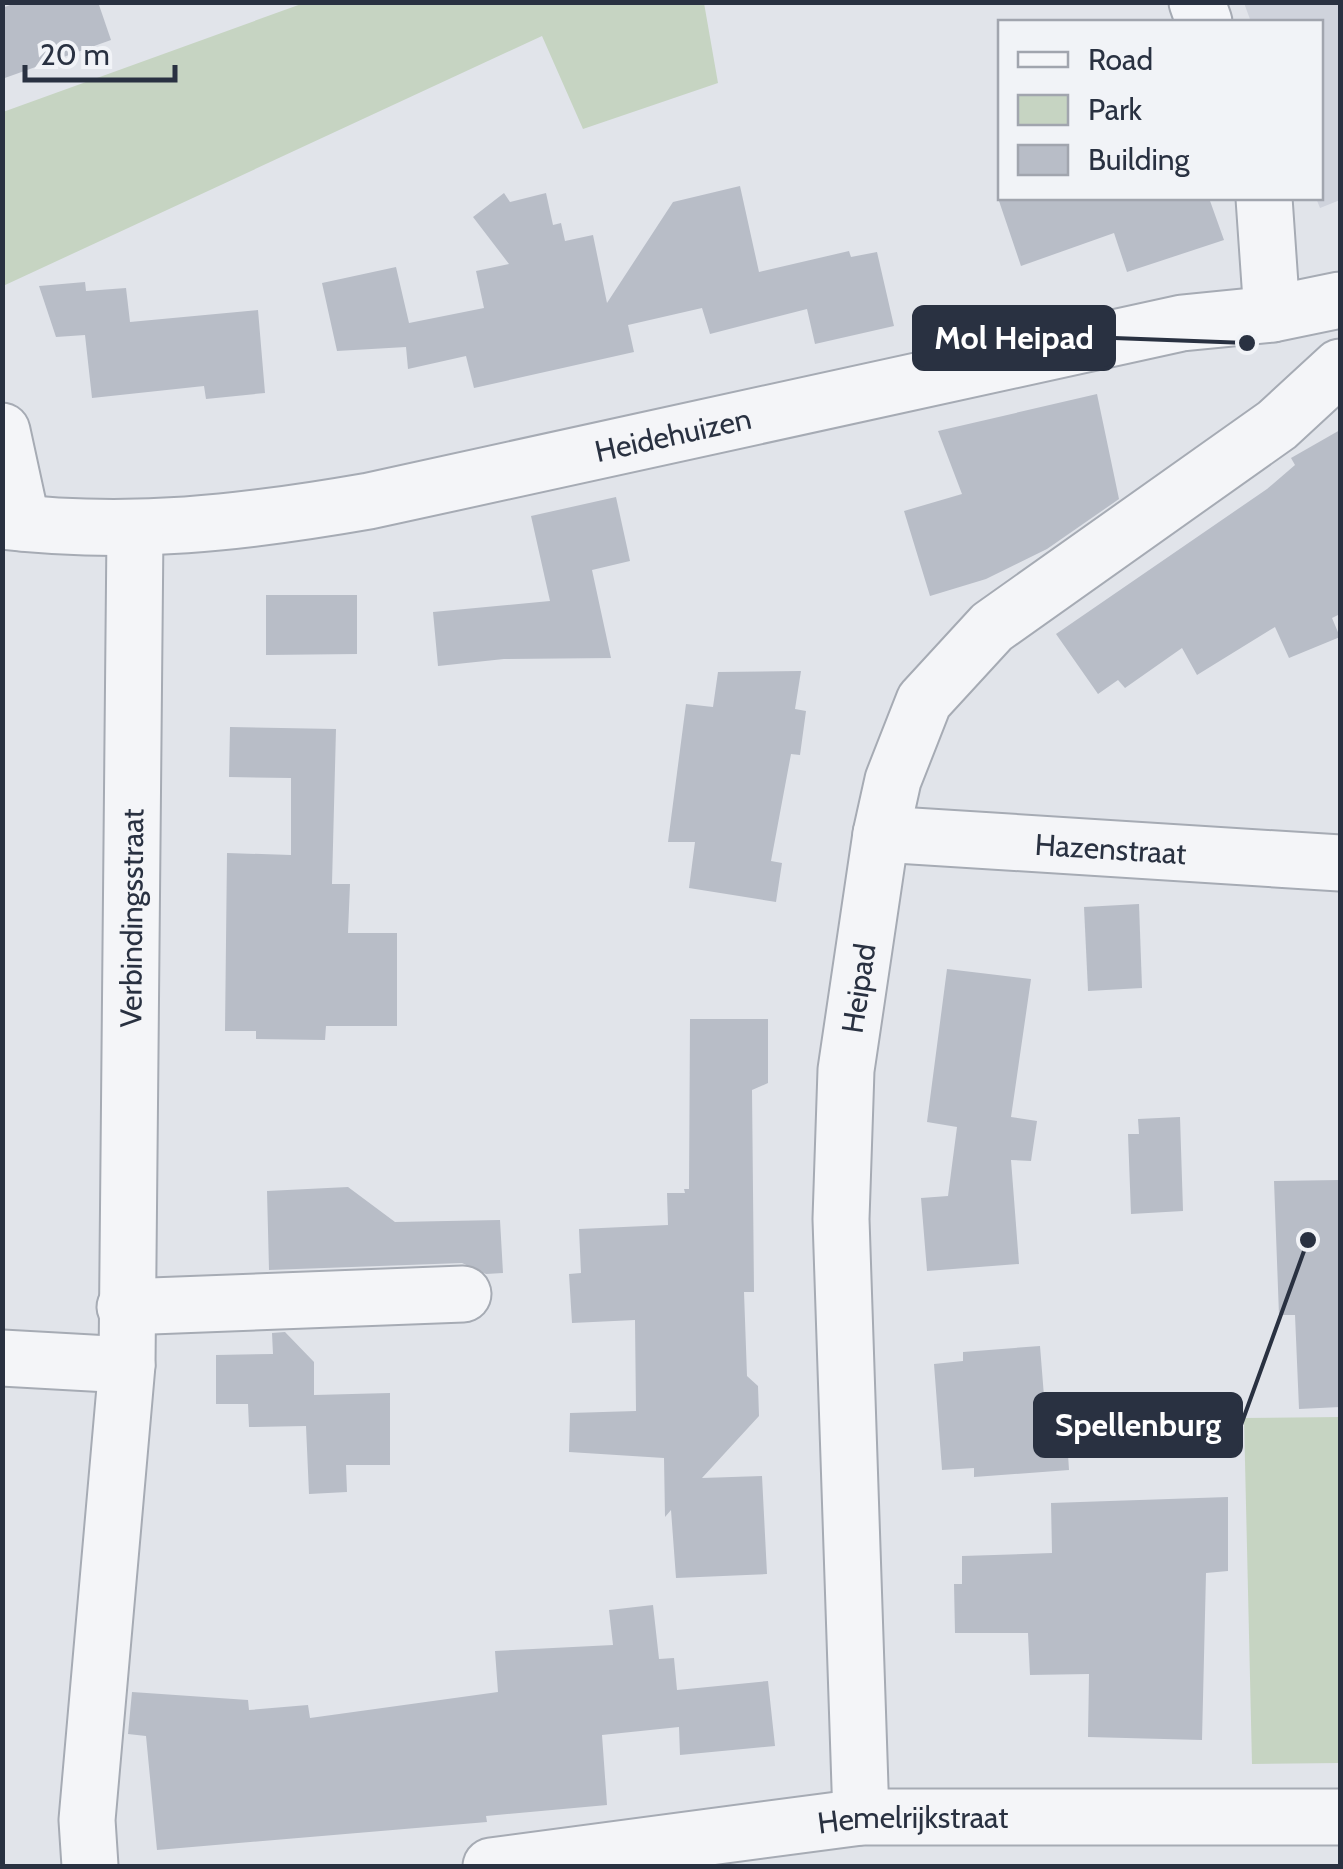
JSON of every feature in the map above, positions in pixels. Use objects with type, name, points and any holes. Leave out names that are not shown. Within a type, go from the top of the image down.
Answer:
[{"type":"street","points":[[1264,200],[1272,314]]},
{"type":"street","name":"Heidehuizen","points":[[12,522],[135,531],[250,522],[369,501],[1182,323],[1272,314],[1340,300]]},
{"type":"street","name":"Heipad","points":[[861,1818],[841,1218],[846,1070],[881,834],[893,780],[924,701],[992,627],[1277,425],[1340,367]]},
{"type":"street","points":[[2,431],[12,522]]},
{"type":"street","name":"Verbindingsstraat","points":[[90,1866],[87,1820],[126,1366],[135,531]]},
{"type":"street","name":"Hazenstraat","points":[[881,834],[1340,863]]},
{"type":"street","points":[[125,1307],[463,1294]]},
{"type":"street","points":[[2,1358],[126,1366]]},
{"type":"street","name":"Hemelrijkstraat","points":[[491,1866],[861,1818],[1340,1816]]},
{"type":"shaded area","points":[[1244,3],[1340,3],[1340,200],[1320,208],[1317,200],[1323,200],[1323,20],[1250,20]]},
{"type":"green space","points":[[304,3],[704,3],[718,83],[583,129],[542,36],[3,286],[3,112]]},
{"type":"green space","points":[[1340,1417],[1340,1763],[1252,1764],[1244,1418]]},
{"type":"building","points":[[18,2],[98,2],[111,40],[2,79],[2,8]]},
{"type":"building","points":[[740,186],[759,272],[849,251],[851,257],[877,252],[894,326],[815,344],[807,309],[710,334],[702,308],[628,325],[634,352],[474,388],[466,356],[408,369],[406,347],[337,351],[322,283],[396,267],[409,323],[484,308],[476,271],[509,264],[473,217],[504,193],[510,202],[546,193],[553,225],[561,223],[565,241],[593,235],[607,303],[673,202]]},
{"type":"building","points":[[999,200],[1210,200],[1224,240],[1127,272],[1114,233],[1021,266]]},
{"type":"building","points":[[85,282],[86,291],[126,288],[130,322],[258,310],[265,393],[206,399],[204,386],[92,398],[85,335],[56,337],[39,286]]},
{"type":"building","points":[[1097,394],[1119,499],[1047,549],[986,579],[930,596],[904,511],[962,494],[938,431]]},
{"type":"building","points":[[1340,430],[1340,614],[1332,618],[1340,637],[1289,658],[1275,627],[1197,675],[1182,648],[1125,688],[1118,680],[1098,694],[1056,634],[1267,489],[1295,465],[1291,458]]},
{"type":"building","points":[[616,497],[630,561],[592,570],[611,658],[504,659],[438,666],[433,612],[550,601],[531,516]]},
{"type":"building","points":[[266,595],[357,595],[357,654],[266,655]]},
{"type":"building","points":[[801,671],[795,709],[806,711],[800,755],[791,754],[771,861],[782,863],[776,902],[689,888],[695,842],[668,842],[686,704],[713,707],[718,672]]},
{"type":"building","points":[[230,727],[336,729],[332,884],[350,884],[348,933],[397,933],[397,1026],[326,1026],[325,1040],[256,1039],[256,1031],[225,1031],[227,853],[291,855],[291,778],[229,777]]},
{"type":"building","points":[[1139,904],[1142,988],[1088,991],[1084,907]]},
{"type":"building","points":[[947,969],[1031,979],[1011,1117],[1037,1121],[1031,1161],[1011,1160],[1019,1264],[927,1271],[921,1198],[948,1196],[957,1127],[927,1122]]},
{"type":"building","points":[[690,1019],[768,1019],[768,1083],[752,1090],[754,1292],[744,1292],[747,1376],[758,1386],[759,1416],[702,1478],[762,1476],[767,1574],[676,1578],[671,1510],[665,1517],[664,1458],[569,1452],[570,1413],[636,1411],[635,1320],[572,1323],[569,1274],[581,1273],[579,1229],[668,1225],[667,1193],[685,1193],[684,1189],[689,1189]]},
{"type":"building","points":[[1180,1117],[1183,1211],[1131,1214],[1128,1134],[1139,1134],[1138,1119]]},
{"type":"building","points":[[1340,1180],[1340,1407],[1299,1409],[1295,1315],[1279,1315],[1274,1181]]},
{"type":"building","points":[[348,1187],[395,1222],[500,1220],[503,1273],[486,1274],[462,1263],[269,1270],[267,1191]]},
{"type":"building","points":[[285,1332],[314,1362],[314,1395],[390,1393],[390,1465],[346,1465],[347,1492],[309,1494],[306,1426],[249,1427],[248,1404],[216,1404],[216,1355],[273,1354],[272,1333]]},
{"type":"building","points":[[1040,1346],[1045,1409],[1065,1407],[1069,1470],[974,1477],[974,1468],[942,1470],[934,1364],[963,1361],[963,1352]]},
{"type":"building","points":[[1228,1497],[1228,1571],[1206,1573],[1202,1740],[1088,1737],[1089,1674],[1030,1675],[1028,1633],[955,1633],[954,1584],[962,1584],[962,1556],[1052,1553],[1051,1503]]},
{"type":"building","points":[[653,1605],[659,1659],[674,1658],[677,1690],[768,1681],[775,1746],[680,1755],[679,1727],[602,1735],[607,1805],[486,1816],[487,1822],[157,1850],[146,1736],[128,1734],[132,1692],[248,1700],[249,1710],[308,1705],[310,1718],[498,1692],[495,1651],[613,1645],[609,1610]]},
{"type":"place","name":"Mol Heipad","points":[[1247,343]]},
{"type":"place","name":"Spellenburg","points":[[1308,1240]]}]
